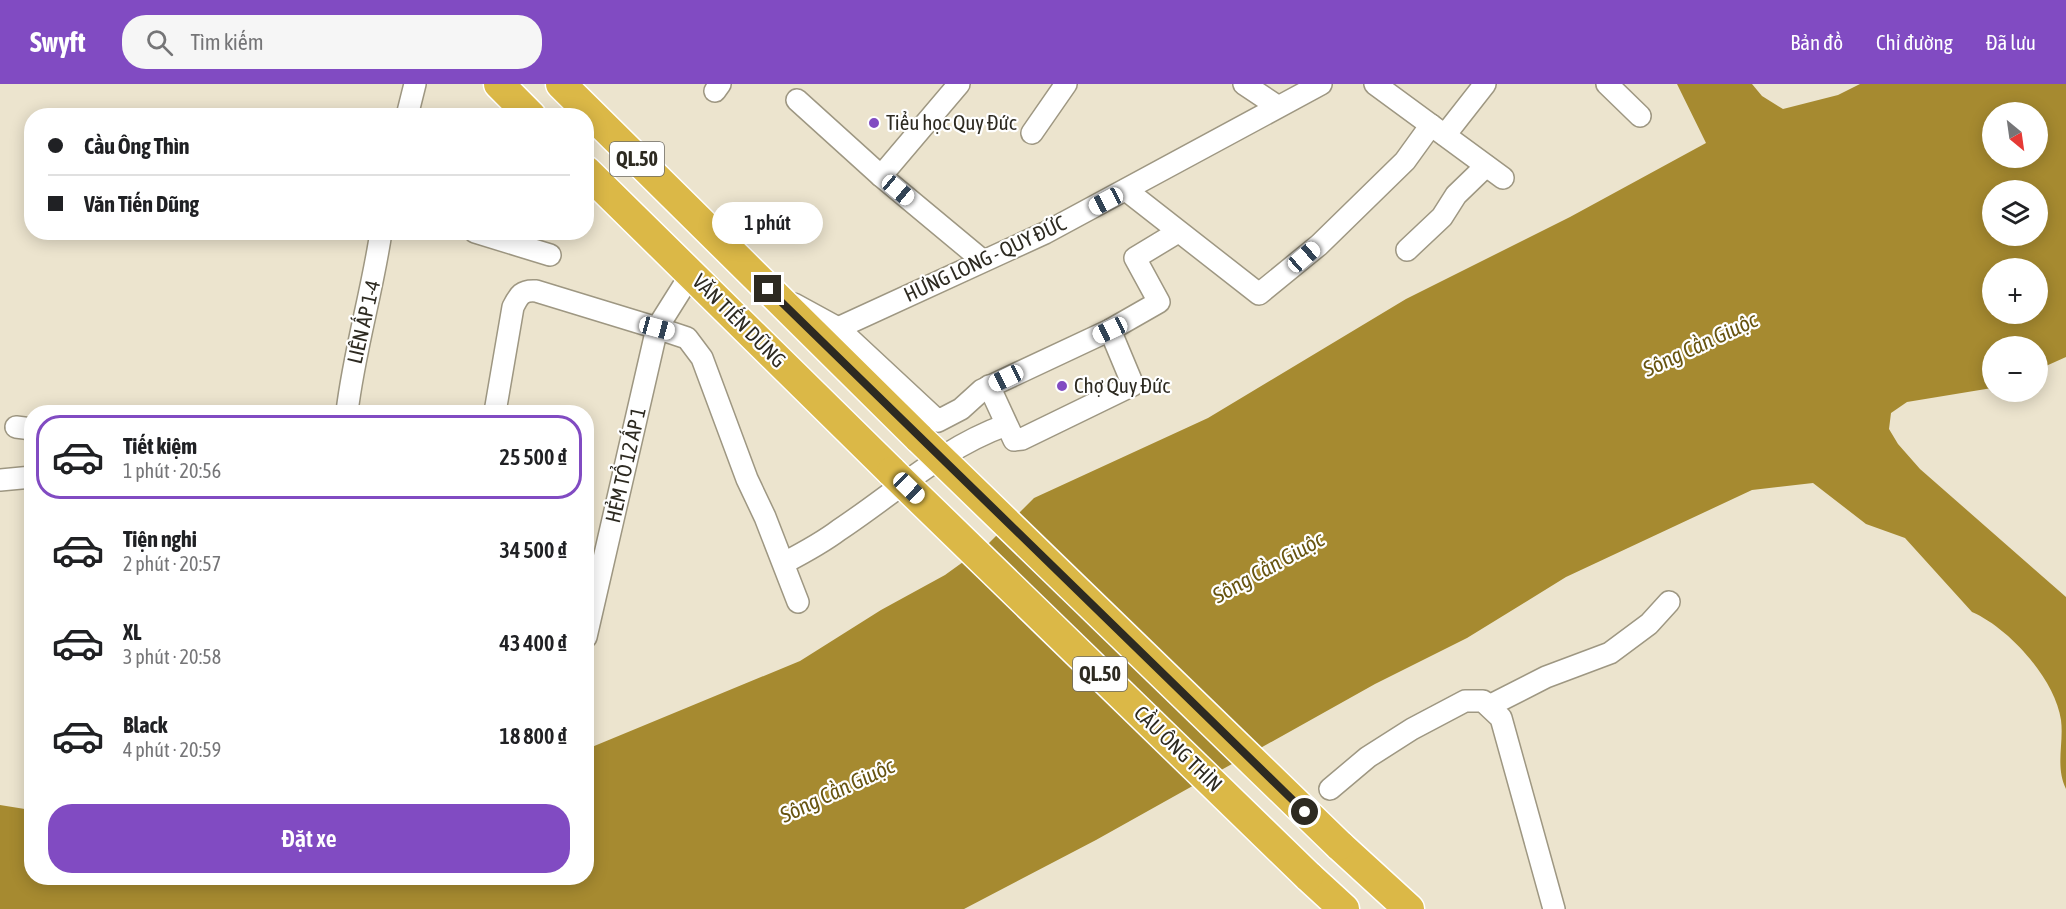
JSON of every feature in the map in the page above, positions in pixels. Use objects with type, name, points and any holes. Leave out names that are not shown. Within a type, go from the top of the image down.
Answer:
[{"type":"highway","points":[[499,84],[523,108]]},
{"type":"highway","name":"VĂN TIẾN DŨNG","points":[[561,84],[585,108]]},
{"type":"highway","name":"VĂN TIẾN DŨNG","points":[[594,117],[920,439]]},
{"type":"highway","name":"VĂN TIẾN DŨNG","points":[[594,179],[892,472]]},
{"type":"highway","name":"CẦU ÔNG THÌN","points":[[920,439],[1339,845],[1409,909]]},
{"type":"highway","name":"CẦU ÔNG THÌN","points":[[892,472],[1344,909]]},
{"type":"street","points":[[409,108],[415,84]]},
{"type":"street","points":[[881,176],[959,84]]},
{"type":"street","points":[[1032,133],[1066,84]]},
{"type":"street","points":[[1244,84],[1278,106]]},
{"type":"street","name":"HƯNG LONG - QUY ĐỨC","points":[[838,328],[982,260],[1046,233],[1321,84]]},
{"type":"street","points":[[1375,84],[1494,172],[1456,195],[1442,217],[1407,250]]},
{"type":"street","points":[[1126,190],[1259,294],[1319,244],[1485,84]]},
{"type":"street","points":[[1606,84],[1640,116]]},
{"type":"street","points":[[797,100],[881,176],[982,260]]},
{"type":"street","points":[[768,289],[838,328],[938,421],[961,409],[989,386],[1110,330],[1159,302],[1135,258],[1178,232]]},
{"type":"street","name":"LIÊN ẤP 1-4","points":[[348,405],[351,379],[380,240]]},
{"type":"street","points":[[501,240],[550,255]]},
{"type":"street","name":"HẺM TỔ 12 ẤP 1","points":[[594,603],[657,328],[691,274]]},
{"type":"street","points":[[496,405],[513,307],[519,295],[527,290],[687,338],[696,347],[798,602]]},
{"type":"street","points":[[989,386],[1006,425],[1014,440],[1017,441],[1133,385],[1110,330]]},
{"type":"street","points":[[784,564],[839,531],[923,468],[966,441],[1006,425]]},
{"type":"street","points":[[0,480],[24,478]]},
{"type":"street","points":[[1489,706],[1546,677],[1610,653],[1649,624],[1669,602]]},
{"type":"street","points":[[1329,789],[1368,756],[1465,701],[1483,701],[1501,718],[1554,909]]},
{"type":"water","name":"Sông Cần Giuộc","points":[[1677,84],[1752,84],[1762,96],[1783,109],[1838,95],[1860,84],[2066,84],[2066,357],[2048,365],[2048,336],[1982,336],[1982,390],[1907,402],[1891,413],[1889,429],[1898,444],[1920,469],[2066,597],[2066,789],[2060,763],[2062,729],[2057,704],[2050,688],[2028,657],[2001,630],[1972,612],[1905,538],[1866,524],[1813,483],[1752,490],[1566,577],[1467,638],[1375,684],[1096,840],[964,909],[0,909],[0,805],[24,809],[24,885],[594,885],[594,746],[800,661],[881,610],[945,575],[988,544],[1034,498],[1208,418],[1406,299],[1570,217],[1706,143]]},
{"type":"place","name":"Tiểu học Quy Đức","points":[[874,123]]},
{"type":"place","name":"Chợ Quy Đức","points":[[1062,386]]},
{"type":"route","points":[[768,289],[1305,812]]}]
